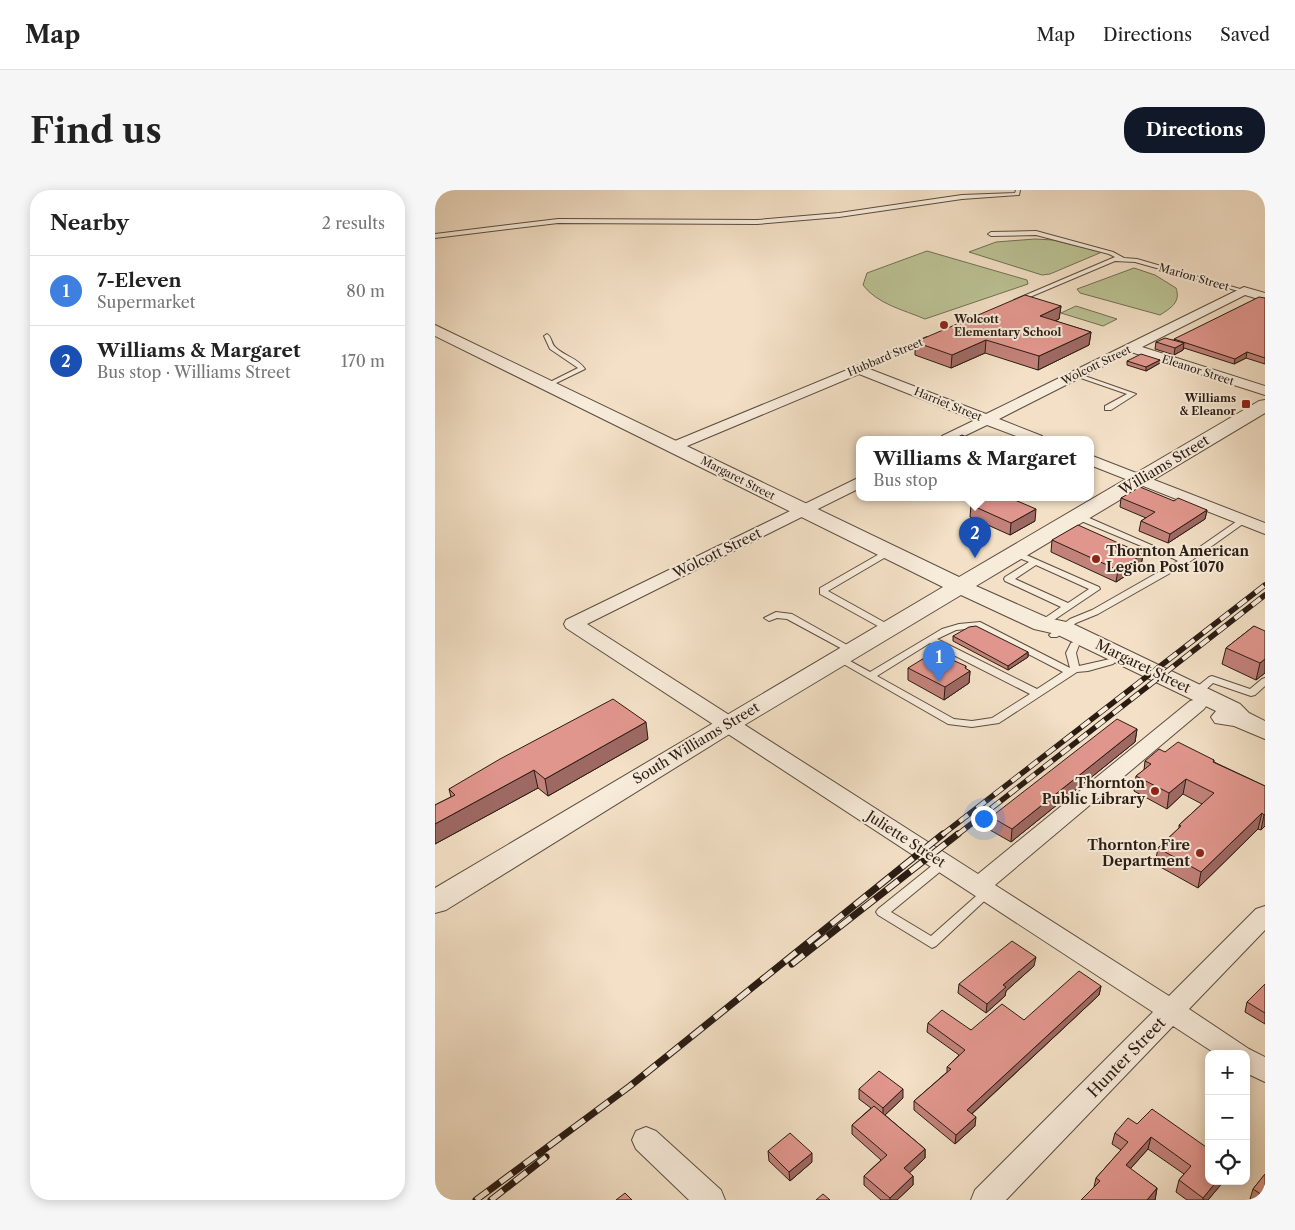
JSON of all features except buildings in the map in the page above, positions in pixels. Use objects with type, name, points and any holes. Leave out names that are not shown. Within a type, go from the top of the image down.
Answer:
[{"type":"street","name":"Marion Street","points":[[1245,291],[1265,297]]},
{"type":"street","name":"Wolcott Street","points":[[953,436],[1245,291]]},
{"type":"street","name":"Margaret Street","points":[[435,330],[675,446],[1064,640],[1110,662],[1197,698]]},
{"type":"street","name":"Eleanor Street","points":[[1131,348],[1265,391]]},
{"type":"street","name":"Harriet Street","points":[[859,369],[1030,436]]},
{"type":"street","name":"Hubbard Street","points":[[675,446],[859,369]]},
{"type":"street","name":"Williams Street","points":[[959,586],[1265,405]]},
{"type":"street","points":[[1094,462],[1265,529]]},
{"type":"street","name":"Wolcott Street","points":[[573,624],[856,484]]},
{"type":"street","name":"South Williams Street","points":[[435,902],[727,724],[959,586]]},
{"type":"street","name":"Juliette Street","points":[[573,624],[1232,1050]]},
{"type":"street","name":"Margaret Street","points":[[1064,640],[1197,698],[1221,716],[1239,719],[1265,731]]},
{"type":"street","points":[[983,889],[1197,698]]},
{"type":"street","name":"Hunter Street","points":[[986,1200],[1265,915]]},
{"type":"street","points":[[1250,1062],[1265,1072]]},
{"type":"street","points":[[646,1140],[710,1200]]},
{"type":"lane","points":[[435,236],[558,221],[757,222],[829,216],[961,197],[1017,194],[1018,190]]},
{"type":"lane","points":[[991,234],[1036,233],[1111,253],[1123,259]]},
{"type":"lane","points":[[1009,303],[1107,261],[1123,259]]},
{"type":"lane","name":"Marion Street","points":[[1123,259],[1135,260],[1245,291]]},
{"type":"lane","name":"Hubbard Street","points":[[859,369],[939,334]]},
{"type":"lane","points":[[547,336],[552,348],[582,369],[548,385]]},
{"type":"lane","points":[[1077,375],[1133,394],[1108,408]]},
{"type":"lane","points":[[1077,516],[1161,551]]},
{"type":"lane","points":[[870,676],[951,627],[980,625],[1064,640],[1243,521]]},
{"type":"lane","points":[[888,552],[823,590],[824,594],[888,628]]},
{"type":"lane","points":[[769,618],[776,615],[789,616],[845,654],[870,676],[952,722],[972,724],[995,721],[1037,693],[1064,640],[1096,589],[1015,553]]},
{"type":"lane","points":[[1174,557],[1185,561]]},
{"type":"lane","points":[[1035,562],[1008,579],[1064,640]]},
{"type":"lane","points":[[930,639],[1037,693]]},
{"type":"lane","points":[[1197,698],[1211,679],[1251,693],[1265,681]]},
{"type":"lane","points":[[943,863],[882,912],[932,943],[983,889]]},
{"type":"green space","points":[[1035,239],[1053,240],[1102,252],[1050,274],[1042,275],[969,252],[996,242]]},
{"type":"green space","points":[[927,251],[1027,280],[1028,284],[925,319],[883,302],[863,285],[867,273]]},
{"type":"green space","points":[[1134,268],[1155,275],[1176,288],[1177,297],[1174,304],[1160,315],[1080,293],[1077,289]]},
{"type":"green space","points":[[1076,306],[1117,319],[1103,326],[1061,313]]},
{"type":"railway","points":[[942,835],[1265,585]]},
{"type":"railway","points":[[957,835],[1265,595]]},
{"type":"railway","points":[[476,1200],[630,1086],[943,834]]},
{"type":"railway","points":[[792,964],[958,834]]},
{"type":"railway","points":[[491,1200],[546,1157]]},
{"type":"place","name":"Wolcott Elementary School","points":[[944,325]]},
{"type":"place","name":"Williams & Eleanor","points":[[1246,404]]},
{"type":"place","name":"Williams & Margaret","points":[[975,558]]},
{"type":"place","name":"Thornton American Legion Post 1070","points":[[1096,559]]},
{"type":"place","name":"7-Eleven","points":[[939,682]]},
{"type":"place","name":"Thornton Public Library","points":[[1155,791]]},
{"type":"place","name":"Thornton Fire Department","points":[[1200,853]]}]
